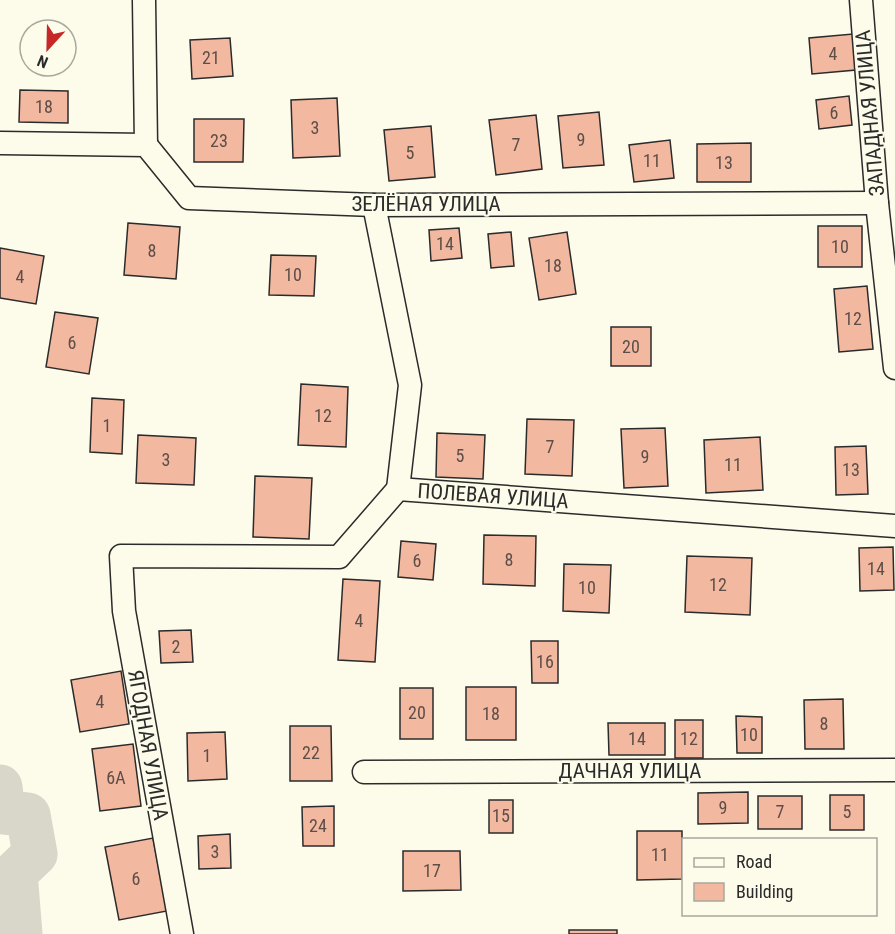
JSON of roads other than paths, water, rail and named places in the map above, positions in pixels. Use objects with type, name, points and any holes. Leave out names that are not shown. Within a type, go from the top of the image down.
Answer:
[{"type":"street","points":[[0,143],[146,145],[144,0]]},
{"type":"street","name":"ЗАПАДНАЯ УЛИЦА","points":[[861,0],[877,203],[895,368]]},
{"type":"street","name":"ЗЕЛЁНАЯ УЛИЦА","points":[[146,145],[189,198],[374,205],[877,203]]},
{"type":"street","points":[[374,205],[410,385],[398,489]]},
{"type":"street","name":"ПОЛЕВАЯ УЛИЦА","points":[[121,556],[339,557],[398,489],[895,526]]},
{"type":"street","name":"ЯГОДНАЯ УЛИЦА","points":[[121,556],[124,611],[182,934]]},
{"type":"street","name":"ДАЧНАЯ УЛИЦА","points":[[364,772],[895,770]]},
{"type":"waterway","points":[[0,787],[3,812],[28,815],[35,854],[15,873],[20,934]]}]
